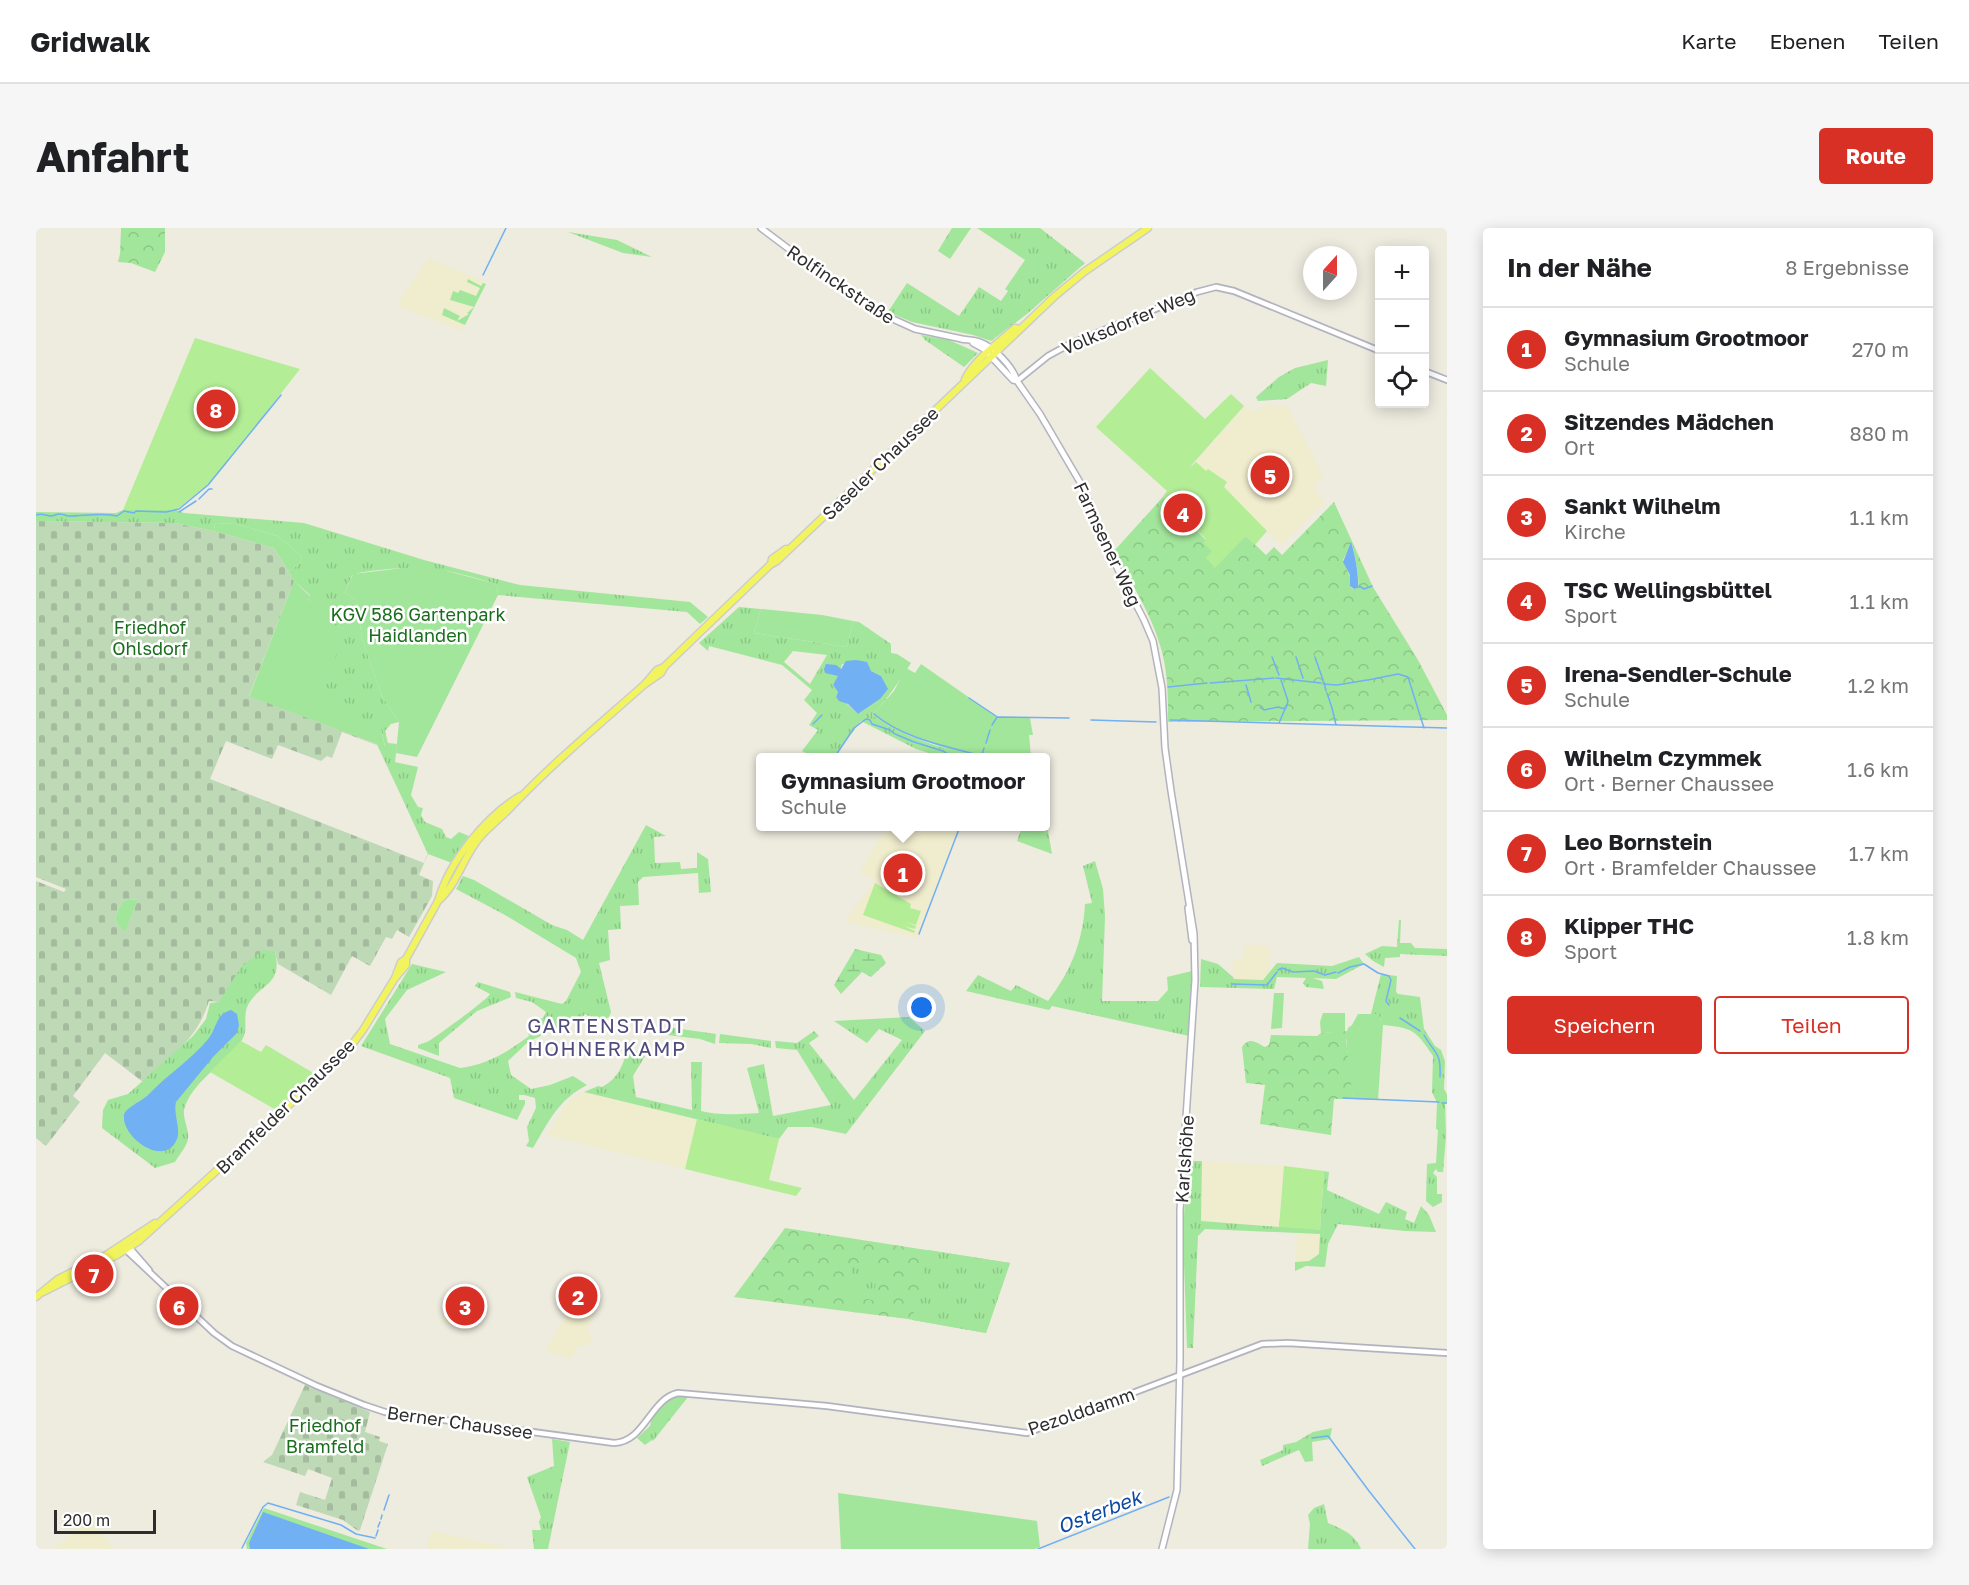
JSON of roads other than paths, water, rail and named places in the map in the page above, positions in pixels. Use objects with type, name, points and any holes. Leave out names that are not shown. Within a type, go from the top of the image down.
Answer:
[{"type":"main road","name":"Rolfinckstraße","points":[[761,228],[826,277],[884,315],[915,328],[961,339],[992,353]]},
{"type":"main road","name":"Saseler Chaussee","points":[[726,609],[854,488],[1015,328],[1020,329],[1084,272],[1148,228]]},
{"type":"main road","name":"Farmsener Weg","points":[[992,353],[1012,380],[1017,381],[1040,414],[1084,489],[1104,543],[1148,630],[1160,674],[1163,722]]},
{"type":"main road","name":"Bramfelder Chaussee","points":[[36,1297],[126,1247],[160,1221],[209,1180],[344,1055],[395,978],[401,962],[406,958],[438,901],[445,896],[473,846],[493,820],[726,609]]},
{"type":"main road","name":"Karlshöhe","points":[[1162,1549],[1177,1490],[1180,1210],[1195,980],[1193,942],[1163,722]]},
{"type":"street","name":"Volksdorfer Weg","points":[[1017,381],[1048,356],[1070,344],[1197,292],[1215,287],[1232,290],[1375,349]]},
{"type":"street","points":[[1429,373],[1447,380]]},
{"type":"street","name":"Berner Chaussee","points":[[126,1247],[214,1333],[232,1346],[290,1374],[375,1409],[620,1443],[630,1439],[665,1399],[673,1394]]},
{"type":"street","name":"Pezolddamm","points":[[673,1394],[827,1406],[1027,1433],[1268,1343],[1447,1353]]},
{"type":"water","points":[[1351,542],[1358,577],[1358,588],[1354,589],[1350,586],[1350,575],[1343,562]]},
{"type":"water","points":[[846,661],[867,662],[871,671],[881,676],[888,689],[880,699],[858,714],[848,704],[839,701],[836,697],[838,692],[833,685],[838,676],[825,673],[824,669],[826,664],[836,665],[841,669]]},
{"type":"water","points":[[231,1010],[237,1014],[239,1025],[237,1033],[213,1057],[176,1102],[177,1139],[171,1147],[163,1151],[154,1150],[136,1140],[125,1124],[125,1112],[148,1095],[195,1053],[209,1038],[222,1015]]},
{"type":"water","points":[[263,1512],[369,1549],[250,1549],[249,1543]]},
{"type":"waterway","points":[[483,275],[506,228]]},
{"type":"waterway","points":[[36,515],[106,514],[117,516],[124,511],[166,512],[179,509],[208,485],[281,395]]},
{"type":"waterway","points":[[199,499],[209,489],[212,489]]},
{"type":"waterway","points":[[179,512],[196,501]]},
{"type":"waterway","points":[[1359,586],[1364,589],[1372,586]]},
{"type":"waterway","points":[[1272,657],[1279,675]]},
{"type":"waterway","points":[[1296,657],[1303,678]]},
{"type":"waterway","points":[[1315,657],[1323,680]]},
{"type":"waterway","points":[[1368,680],[1398,674],[1408,677],[1424,728]]},
{"type":"waterway","points":[[1210,683],[1274,678]]},
{"type":"waterway","points":[[1276,678],[1321,683]]},
{"type":"waterway","points":[[1281,680],[1288,701],[1286,708]]},
{"type":"waterway","points":[[1323,684],[1337,685],[1367,680]]},
{"type":"waterway","points":[[1324,682],[1326,691]]},
{"type":"waterway","points":[[1168,687],[1207,683]]},
{"type":"waterway","points":[[1246,685],[1251,702]]},
{"type":"waterway","points":[[1327,693],[1332,708]]},
{"type":"waterway","points":[[969,698],[996,716]]},
{"type":"waterway","points":[[1260,707],[1264,710],[1278,707],[1285,709]]},
{"type":"waterway","points":[[1332,708],[1336,725]]},
{"type":"waterway","points":[[1279,723],[1285,709]]},
{"type":"waterway","points":[[874,714],[910,735],[970,753]]},
{"type":"waterway","points":[[813,724],[822,715]]},
{"type":"waterway","points":[[992,725],[997,717],[1069,718]]},
{"type":"waterway","points":[[837,753],[854,728],[866,719],[895,734],[946,753]]},
{"type":"waterway","points":[[1091,720],[1156,722]]},
{"type":"waterway","points":[[1170,720],[1447,728]]},
{"type":"waterway","points":[[986,743],[990,730]]},
{"type":"waterway","points":[[982,753],[984,748]]},
{"type":"waterway","points":[[919,934],[958,831]]},
{"type":"waterway","points":[[1338,973],[1364,964],[1378,973],[1389,976],[1391,980],[1386,1001],[1389,1005]]},
{"type":"waterway","points":[[1278,970],[1282,968],[1293,972],[1314,971],[1325,975],[1336,972]]},
{"type":"waterway","points":[[1232,984],[1267,985],[1277,972]]},
{"type":"waterway","points":[[1400,1018],[1420,1031]]},
{"type":"waterway","points":[[1424,1035],[1439,1058],[1440,1077]]},
{"type":"waterway","points":[[1343,1098],[1439,1102]]},
{"type":"waterway","points":[[1442,1103],[1447,1103]]},
{"type":"waterway","points":[[1312,1438],[1328,1436],[1415,1549]]},
{"type":"waterway","points":[[384,1510],[389,1495]]},
{"type":"waterway","name":"Osterbek","points":[[1038,1549],[1169,1497]]},
{"type":"waterway","points":[[242,1548],[263,1507],[268,1503],[341,1525],[356,1534],[375,1538]]},
{"type":"waterway","points":[[381,1519],[382,1515]]},
{"type":"waterway","points":[[378,1527],[380,1522]]},
{"type":"waterway","points":[[376,1536],[378,1530]]},
{"type":"place","name":"Klipper THC","points":[[216,409]]},
{"type":"place","name":"Irena-Sendler-Schule","points":[[1270,475]]},
{"type":"place","name":"TSC Wellingsbüttel","points":[[1183,513]]},
{"type":"place","name":"Gymnasium Grootmoor","points":[[903,873]]},
{"type":"place","name":"Leo Bornstein","points":[[94,1274]]},
{"type":"place","name":"Sitzendes Mädchen","points":[[578,1296]]},
{"type":"place","name":"Wilhelm Czymmek","points":[[179,1306]]},
{"type":"place","name":"Sankt Wilhelm","points":[[465,1306]]},
{"type":"district","name":"GARTENSTADT HOHNERKAMP","points":[[607,1036]]},
{"type":"park label","name":"KGV 586 Gartenpark Haidlanden","points":[[418,624]]},
{"type":"park label","name":"Friedhof Ohlsdorf","points":[[150,637]]},
{"type":"park label","name":"Friedhof Bramfeld","points":[[325,1435]]}]
